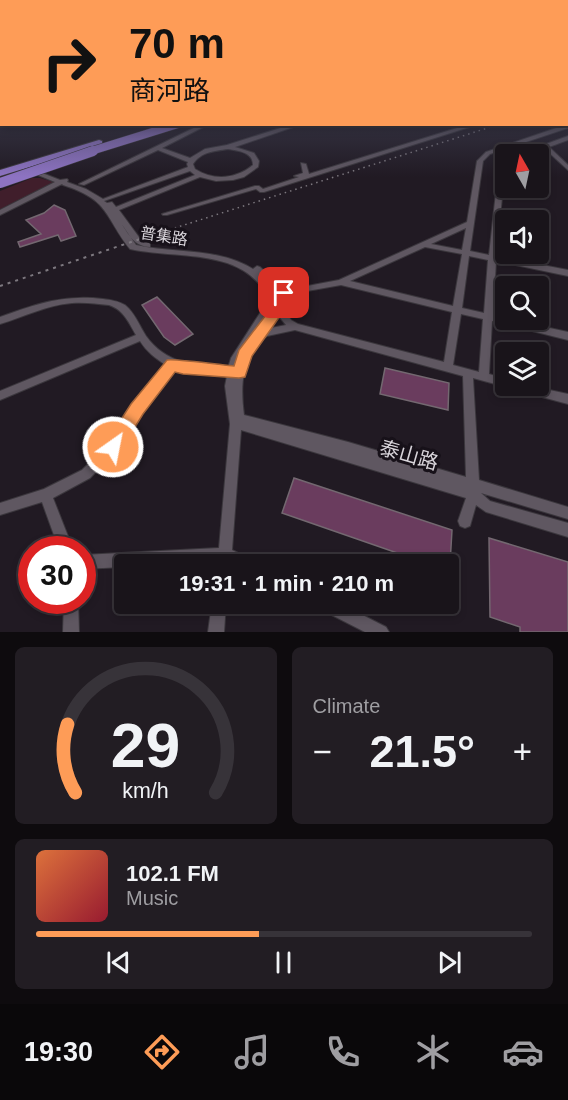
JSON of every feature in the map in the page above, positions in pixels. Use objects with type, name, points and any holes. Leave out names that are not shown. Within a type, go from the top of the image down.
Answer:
[{"type":"highway","points":[[0,173],[157,126]]},
{"type":"highway","points":[[0,183],[171,126]]},
{"type":"highway","points":[[0,178],[99,143]]},
{"type":"highway","points":[[0,189],[115,143]]},
{"type":"street","points":[[82,184],[160,149],[203,126]]},
{"type":"street","points":[[106,199],[192,165],[198,154],[207,150],[228,147],[294,126]]},
{"type":"street","points":[[165,214],[266,186],[460,126]]},
{"type":"street","points":[[244,174],[262,191],[471,126]]},
{"type":"street","points":[[448,366],[468,224],[480,161],[484,155],[568,126]]},
{"type":"street","points":[[558,129],[568,133]]},
{"type":"street","points":[[549,145],[568,138]]},
{"type":"street","points":[[228,147],[232,142],[239,140]]},
{"type":"street","points":[[116,209],[200,175],[219,179],[244,174],[256,166],[257,160],[248,151],[228,147]]},
{"type":"street","points":[[160,149],[192,165],[200,175]]},
{"type":"street","points":[[549,150],[568,168]]},
{"type":"street","points":[[303,164],[306,174]]},
{"type":"street","points":[[25,166],[36,173],[65,180]]},
{"type":"street","points":[[0,213],[65,180]]},
{"type":"street","name":"普集路","points":[[65,180],[82,184],[106,199],[116,209],[138,242],[192,249],[231,258],[259,270],[279,295]]},
{"type":"street","name":"普集路","points":[[65,180],[90,193],[108,208],[133,247],[208,256],[242,266],[279,295]]},
{"type":"street","points":[[484,376],[498,198]]},
{"type":"street","points":[[224,554],[236,420],[237,355],[279,295],[341,282],[427,245],[468,224]]},
{"type":"street","points":[[427,245],[568,273]]},
{"type":"street","points":[[341,282],[568,336]]},
{"type":"street","points":[[279,295],[278,308],[283,318],[295,327],[495,380]]},
{"type":"street","points":[[0,321],[53,301],[84,299],[116,304],[132,318],[141,338],[152,352],[172,364],[183,368],[236,370]]},
{"type":"street","points":[[230,386],[252,342],[278,308]]},
{"type":"street","points":[[252,342],[264,333],[295,327]]},
{"type":"street","points":[[0,396],[141,338]]},
{"type":"street","points":[[172,364],[236,370]]},
{"type":"street","points":[[0,509],[46,495],[86,474],[113,447],[137,409],[172,364]]},
{"type":"street","points":[[211,370],[227,380],[236,420]]},
{"type":"street","points":[[465,521],[473,490],[468,372]]},
{"type":"street","points":[[549,394],[568,399]]},
{"type":"street","name":"泰山路","points":[[236,420],[473,490],[486,506],[568,530]]},
{"type":"street","points":[[473,490],[568,513]]},
{"type":"street","points":[[46,495],[61,536]]},
{"type":"street","points":[[96,562],[114,561]]},
{"type":"street","points":[[71,614],[71,632]]},
{"type":"street","points":[[216,632],[218,614]]},
{"type":"street","points":[[345,614],[381,632]]},
{"type":"shaded area","points":[[32,178],[54,182],[54,185],[0,212],[0,191]]},
{"type":"building","points":[[54,205],[65,210],[76,236],[61,241],[58,235],[20,247],[18,242],[41,234],[26,220],[44,213]]},
{"type":"building","points":[[157,297],[193,334],[175,345],[164,337],[142,305]]},
{"type":"building","points":[[385,368],[449,383],[448,410],[380,394]]},
{"type":"building","points":[[294,478],[452,530],[451,554],[400,554],[282,513]]},
{"type":"building","points":[[489,538],[568,562],[568,632],[520,632],[520,627],[490,617]]},
{"type":"railway","points":[[159,233],[494,126]]},
{"type":"railway","points":[[0,286],[164,231]]},
{"type":"route","points":[[113,447],[137,409],[172,364],[183,368],[239,372],[242,359],[278,308],[284,293]]}]
